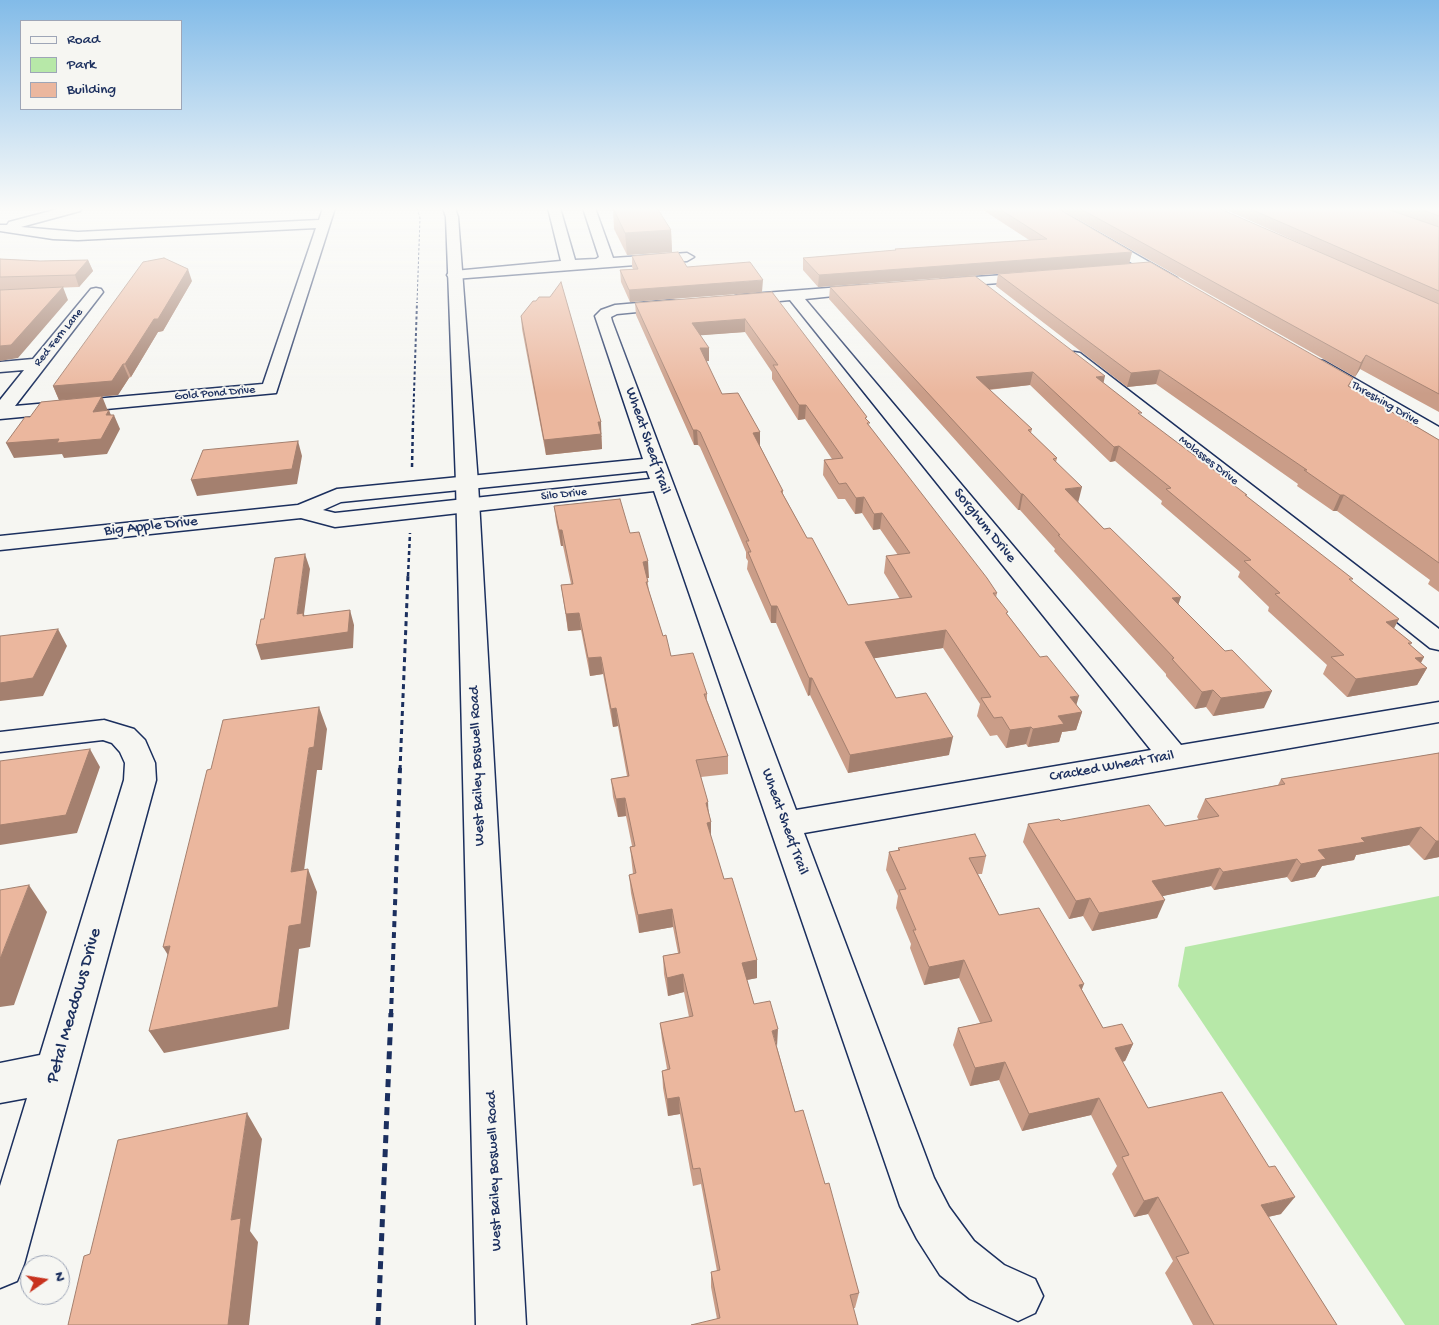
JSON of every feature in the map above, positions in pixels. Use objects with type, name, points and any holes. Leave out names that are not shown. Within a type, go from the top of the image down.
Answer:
[{"type":"street","name":"Gold Pond Drive","points":[[0,413],[270,389],[309,270]]},
{"type":"street","name":"West Bailey Boswell Road","points":[[454,270],[467,495],[501,1325]]},
{"type":"street","points":[[454,275],[520,270]]},
{"type":"street","points":[[1153,270],[1184,288]]},
{"type":"street","points":[[929,284],[1044,276]]},
{"type":"street","points":[[977,281],[1000,299]]},
{"type":"street","points":[[725,301],[881,288]]},
{"type":"street","name":"Red Fern Lane","points":[[0,413],[96,292],[78,293]]},
{"type":"street","name":"Sorghum Drive","points":[[794,295],[1173,757]]},
{"type":"street","name":"Wheat Sheaf Trail","points":[[685,304],[626,309],[607,313],[603,316],[916,1190],[933,1223],[957,1258],[987,1282],[1018,1296]]},
{"type":"street","name":"Molasses Drive","points":[[1055,342],[1439,642]]},
{"type":"street","name":"Threshing Drive","points":[[1303,357],[1439,435]]},
{"type":"street","points":[[0,367],[38,364]]},
{"type":"street","name":"Silo Drive","points":[[467,495],[658,474]]},
{"type":"street","name":"Big Apple Drive","points":[[0,543],[302,511],[337,496],[412,488],[467,495]]},
{"type":"street","name":"Big Apple Drive","points":[[302,511],[335,520],[411,512],[467,495]]},
{"type":"street","name":"Cracked Wheat Trail","points":[[784,824],[1439,712]]},
{"type":"street","name":"Petal Meadows Drive","points":[[0,742],[104,730],[123,736],[134,747],[140,762],[140,780],[0,1264]]},
{"type":"street","points":[[0,1083],[56,1072]]},
{"type":"path","points":[[412,488],[418,270]]},
{"type":"path","points":[[378,1325],[411,512]]},
{"type":"green space","points":[[1439,896],[1439,1325],[1405,1325],[1178,986],[1185,947]]},
{"type":"building","points":[[0,270],[79,270],[75,275],[0,277]]},
{"type":"building","points":[[137,270],[188,270],[158,319],[154,319],[112,381],[53,386]]},
{"type":"building","points":[[620,270],[756,270],[763,280],[629,290]]},
{"type":"building","points":[[814,270],[889,270],[819,275]]},
{"type":"building","points":[[1051,270],[1164,270],[1353,378],[1348,386],[1439,440],[1439,563],[1344,495],[1340,495],[1304,470],[1307,470],[1160,370],[1131,373],[998,274]]},
{"type":"building","points":[[1191,270],[1360,270],[1439,304],[1439,394],[1366,355],[1361,363]]},
{"type":"building","points":[[1390,270],[1439,270],[1439,291]]},
{"type":"building","points":[[975,276],[1105,376],[1096,377],[1142,413],[1138,413],[1247,495],[1245,495],[1353,579],[1349,579],[1399,619],[1386,622],[1412,643],[1408,643],[1424,657],[1415,658],[1427,668],[1356,679],[1331,657],[1344,655],[1275,594],[1280,593],[1244,561],[1251,560],[1166,489],[1171,488],[1119,446],[1114,447],[1033,372],[976,377],[1032,429],[1028,430],[1057,458],[1053,459],[1082,487],[1065,489],[1104,529],[1110,528],[1181,597],[1172,598],[1225,651],[1232,650],[1272,691],[1221,698],[1213,690],[1202,692],[1172,659],[1174,658],[830,287]]},
{"type":"building","points":[[561,282],[601,422],[598,422],[601,434],[544,440],[521,316],[533,301],[536,301],[539,297],[550,297]]},
{"type":"building","points":[[63,287],[11,345],[0,346],[0,290]]},
{"type":"building","points":[[772,292],[867,417],[865,418],[870,423],[867,423],[987,578],[997,593],[993,593],[1008,612],[1006,613],[1040,657],[1047,656],[1079,696],[1070,697],[1082,712],[1058,716],[1064,724],[1033,729],[1031,727],[1010,730],[1002,717],[994,718],[981,698],[991,697],[946,630],[865,642],[896,698],[926,693],[953,737],[850,755],[812,678],[809,678],[777,606],[771,606],[748,552],[751,552],[746,541],[749,541],[700,432],[693,430],[635,303]],"holes":[[[745,319],[778,365],[773,365],[799,405],[806,405],[843,458],[824,460],[839,484],[846,483],[856,498],[864,497],[874,514],[882,513],[910,553],[886,556],[912,597],[848,605],[812,538],[807,538],[781,491],[783,491],[753,433],[760,432],[738,393],[722,394],[700,348],[709,348],[692,323]]]},
{"type":"building","points":[[102,396],[93,412],[109,410],[106,415],[114,415],[101,439],[57,443],[59,439],[6,443],[25,417],[30,417],[41,402]]},
{"type":"building","points":[[298,441],[292,469],[191,480],[203,450]]},
{"type":"building","points":[[620,499],[630,533],[639,532],[648,561],[643,562],[648,582],[646,582],[663,636],[666,635],[671,656],[693,653],[707,694],[704,694],[728,756],[696,760],[708,802],[706,803],[711,822],[707,823],[724,879],[732,878],[757,960],[742,963],[754,1004],[770,1001],[778,1029],[772,1031],[795,1112],[803,1110],[825,1184],[829,1183],[859,1293],[850,1295],[858,1325],[691,1325],[720,1318],[711,1272],[720,1270],[700,1168],[693,1169],[679,1097],[667,1099],[662,1071],[670,1069],[660,1023],[693,1016],[683,974],[667,978],[663,956],[680,953],[672,909],[638,915],[629,875],[636,873],[630,847],[635,846],[625,798],[616,799],[611,779],[629,776],[616,708],[611,709],[601,657],[588,658],[579,613],[566,614],[561,585],[573,584],[562,530],[559,530],[554,506]]},
{"type":"building","points":[[305,554],[297,614],[303,613],[303,616],[350,610],[348,632],[256,645],[261,619],[264,619],[275,558]]},
{"type":"building","points":[[58,629],[33,678],[0,683],[0,636]]},
{"type":"building","points":[[319,707],[314,747],[309,748],[291,872],[308,869],[301,924],[289,926],[278,1007],[149,1031],[170,946],[163,947],[207,770],[211,769],[223,720]]},
{"type":"building","points":[[90,749],[66,815],[0,825],[0,761]]},
{"type":"building","points":[[1439,753],[1439,841],[1436,841],[1421,827],[1361,838],[1365,842],[1318,850],[1326,859],[1301,864],[1297,859],[1223,872],[1220,868],[1152,881],[1165,900],[1099,913],[1090,898],[1076,901],[1028,824],[1059,819],[1061,821],[1149,805],[1165,826],[1219,816],[1205,799],[1285,784],[1281,779]]},
{"type":"building","points":[[975,834],[986,856],[969,858],[999,915],[1039,908],[1084,984],[1079,985],[1103,1028],[1122,1024],[1133,1044],[1115,1048],[1148,1108],[1222,1092],[1269,1167],[1275,1166],[1295,1197],[1261,1205],[1337,1325],[1214,1325],[1176,1257],[1189,1253],[1158,1197],[1144,1201],[1122,1157],[1129,1155],[1099,1098],[1029,1114],[1005,1062],[975,1068],[958,1028],[992,1021],[964,960],[929,967],[899,890],[906,889],[889,852],[900,850],[898,848]]},
{"type":"building","points":[[29,885],[0,959],[0,890]]},
{"type":"building","points":[[247,1113],[231,1220],[241,1218],[228,1325],[68,1325],[84,1256],[90,1254],[118,1140]]}]
